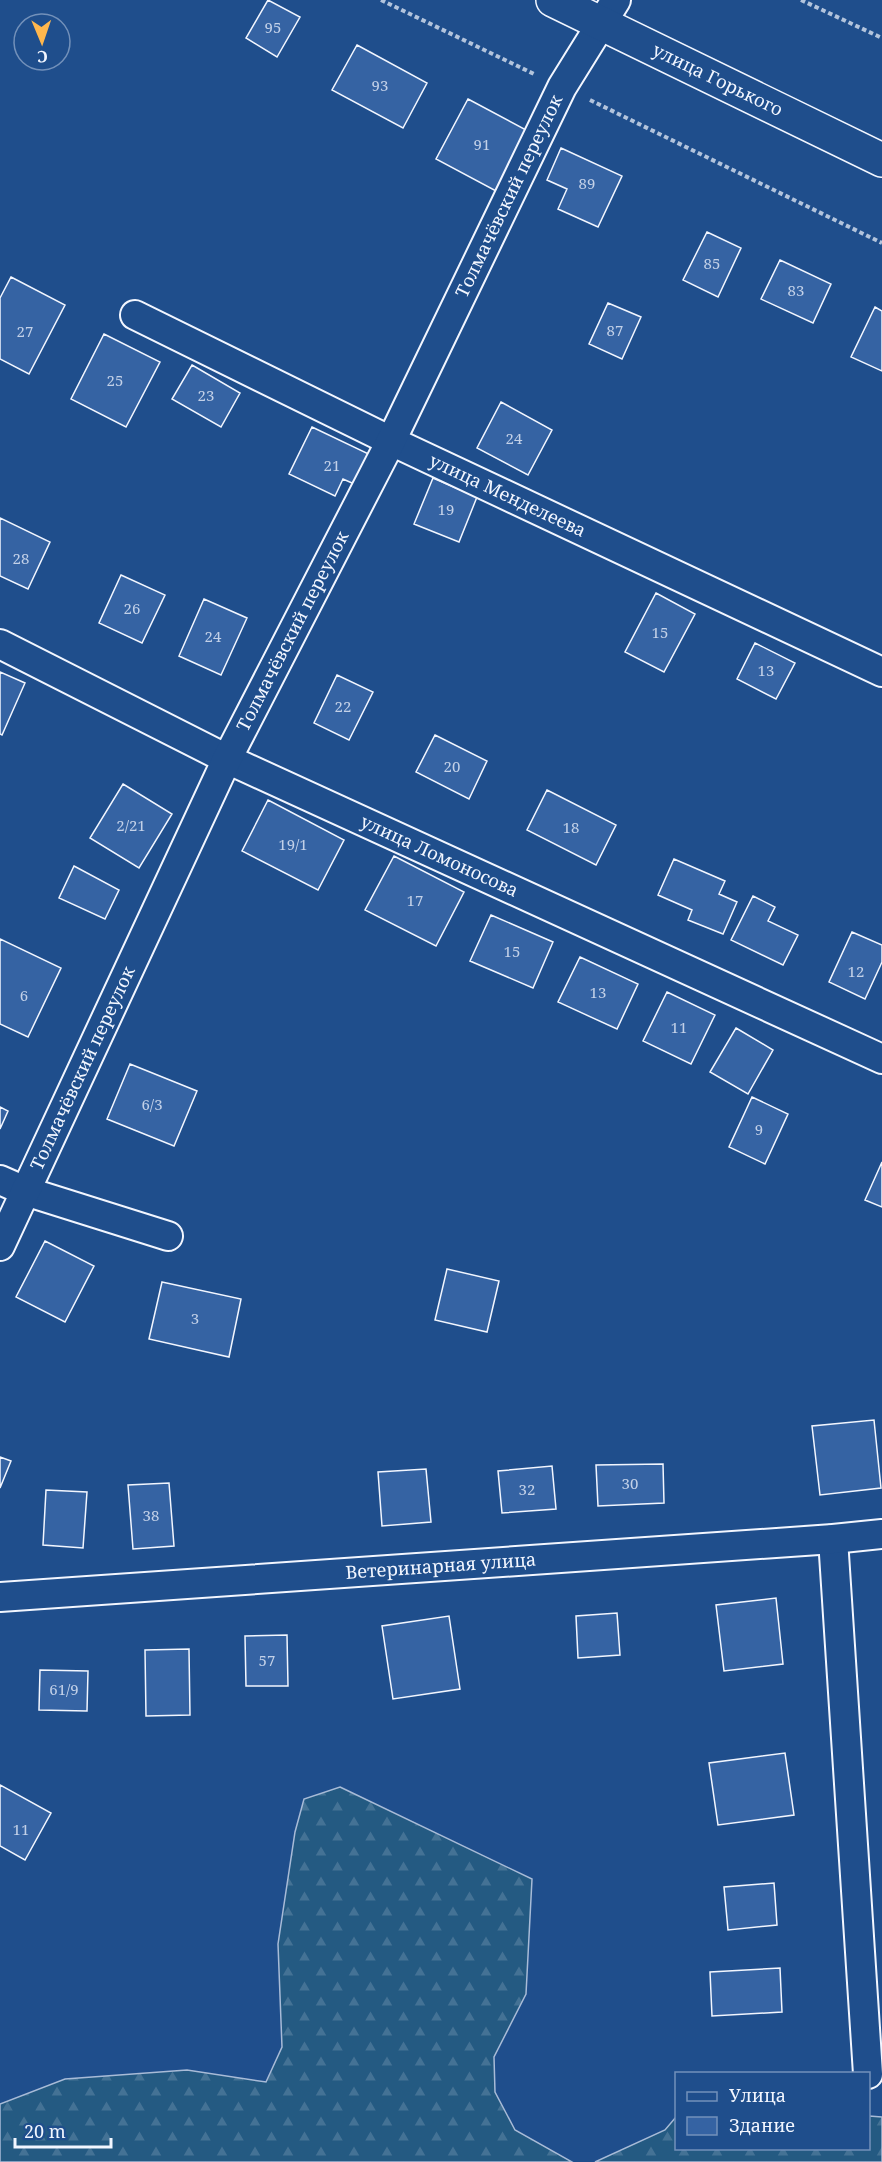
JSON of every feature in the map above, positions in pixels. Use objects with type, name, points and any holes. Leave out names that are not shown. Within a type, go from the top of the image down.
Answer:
[{"type":"main road","name":"улица Горького","points":[[553,0],[609,12],[882,160]]},
{"type":"street","name":"Толмачёвский переулок","points":[[0,1246],[227,759],[391,441],[562,87],[609,12]]},
{"type":"street","name":"улица Менделеева","points":[[135,315],[391,441],[882,672]]},
{"type":"street","name":"улица Ломоносова","points":[[0,644],[227,759],[882,1059]]},
{"type":"street","points":[[0,1180],[26,1191],[168,1236]]},
{"type":"street","name":"Ветеринарная улица","points":[[0,1598],[833,1539],[882,1533]]},
{"type":"street","points":[[833,1539],[868,2072]]},
{"type":"path","points":[[381,0],[882,243]]},
{"type":"path","points":[[801,0],[882,38]]},
{"type":"green space","points":[[340,1787],[532,1879],[526,1994],[494,2057],[495,2092],[515,2130],[572,2162],[0,2162],[0,2104],[65,2079],[187,2070],[266,2082],[282,2047],[278,1944],[295,1832],[304,1799]]},
{"type":"green space","points":[[870,2116],[882,2117],[882,2162],[595,2162],[665,2130],[675,2118],[675,2150],[870,2150]]},
{"type":"building","points":[[268,0],[300,17],[277,57],[246,38]]},
{"type":"building","points":[[357,45],[427,83],[403,128],[332,90]]},
{"type":"building","points":[[468,99],[528,131],[496,191],[436,159]]},
{"type":"building","points":[[561,148],[622,176],[598,227],[558,209],[567,189],[547,180]]},
{"type":"building","points":[[707,232],[741,248],[718,297],[683,280]]},
{"type":"building","points":[[780,260],[831,284],[813,323],[761,299]]},
{"type":"building","points":[[11,277],[65,305],[29,374],[0,359],[0,298]]},
{"type":"building","points":[[608,303],[641,317],[622,359],[589,344]]},
{"type":"building","points":[[875,307],[882,311],[882,371],[851,357]]},
{"type":"building","points":[[104,334],[160,362],[126,427],[71,399]]},
{"type":"building","points":[[192,365],[240,393],[221,427],[172,399]]},
{"type":"building","points":[[501,402],[552,430],[528,475],[477,448]]},
{"type":"building","points":[[312,427],[375,457],[361,487],[343,479],[335,496],[289,474]]},
{"type":"building","points":[[433,478],[477,497],[459,542],[414,524]]},
{"type":"building","points":[[0,518],[50,542],[28,589],[0,576]]},
{"type":"building","points":[[121,575],[165,595],[142,643],[99,623]]},
{"type":"building","points":[[656,593],[695,614],[664,672],[625,652]]},
{"type":"building","points":[[204,599],[247,618],[221,675],[179,656]]},
{"type":"building","points":[[755,643],[795,663],[776,699],[737,679]]},
{"type":"building","points":[[0,672],[25,683],[2,735],[0,734]]},
{"type":"building","points":[[337,675],[373,692],[349,740],[314,723]]},
{"type":"building","points":[[435,735],[487,761],[469,799],[416,772]]},
{"type":"building","points":[[123,784],[172,814],[139,868],[90,838]]},
{"type":"building","points":[[547,790],[616,825],[596,865],[527,830]]},
{"type":"building","points":[[268,800],[344,840],[318,890],[242,851]]},
{"type":"building","points":[[394,856],[464,892],[436,946],[365,910]]},
{"type":"building","points":[[674,859],[725,881],[719,894],[737,902],[723,934],[688,920],[692,910],[658,895]]},
{"type":"building","points":[[74,866],[119,890],[105,919],[59,898]]},
{"type":"building","points":[[753,896],[775,907],[768,921],[798,935],[783,965],[731,940]]},
{"type":"building","points":[[491,915],[553,942],[533,988],[470,961]]},
{"type":"building","points":[[852,932],[882,945],[882,962],[865,999],[829,982]]},
{"type":"building","points":[[0,939],[61,968],[28,1037],[0,1024]]},
{"type":"building","points":[[580,957],[638,984],[617,1029],[558,1002]]},
{"type":"building","points":[[667,992],[715,1015],[691,1064],[643,1041]]},
{"type":"building","points":[[736,1028],[773,1050],[748,1094],[710,1072]]},
{"type":"building","points":[[130,1064],[197,1091],[174,1146],[107,1119]]},
{"type":"building","points":[[752,1097],[788,1114],[765,1164],[729,1147]]},
{"type":"building","points":[[0,1107],[8,1111],[0,1129]]},
{"type":"building","points":[[882,1162],[882,1207],[865,1200]]},
{"type":"building","points":[[45,1241],[94,1266],[65,1322],[16,1297]]},
{"type":"building","points":[[447,1269],[499,1281],[487,1332],[435,1320]]},
{"type":"building","points":[[162,1282],[241,1299],[229,1357],[149,1339]]},
{"type":"building","points":[[874,1420],[881,1488],[820,1495],[812,1426]]},
{"type":"building","points":[[0,1457],[11,1461],[0,1488]]},
{"type":"building","points":[[663,1464],[664,1503],[598,1506],[596,1465]]},
{"type":"building","points":[[552,1466],[556,1509],[502,1513],[498,1471]]},
{"type":"building","points":[[426,1469],[431,1522],[382,1526],[378,1472]]},
{"type":"building","points":[[169,1483],[174,1546],[133,1549],[128,1485]]},
{"type":"building","points":[[46,1490],[87,1492],[83,1548],[43,1545]]},
{"type":"building","points":[[776,1598],[783,1664],[724,1671],[716,1605]]},
{"type":"building","points":[[617,1613],[620,1655],[578,1658],[576,1616]]},
{"type":"building","points":[[449,1616],[460,1689],[393,1699],[382,1626]]},
{"type":"building","points":[[287,1635],[288,1686],[246,1686],[245,1636]]},
{"type":"building","points":[[189,1649],[190,1715],[146,1716],[145,1650]]},
{"type":"building","points":[[40,1670],[88,1671],[87,1711],[39,1710]]},
{"type":"building","points":[[785,1753],[794,1815],[718,1825],[709,1763]]},
{"type":"building","points":[[0,1785],[51,1813],[25,1860],[0,1846]]},
{"type":"building","points":[[774,1883],[777,1925],[728,1930],[724,1887]]},
{"type":"building","points":[[780,1968],[782,2012],[712,2016],[710,1972]]}]
